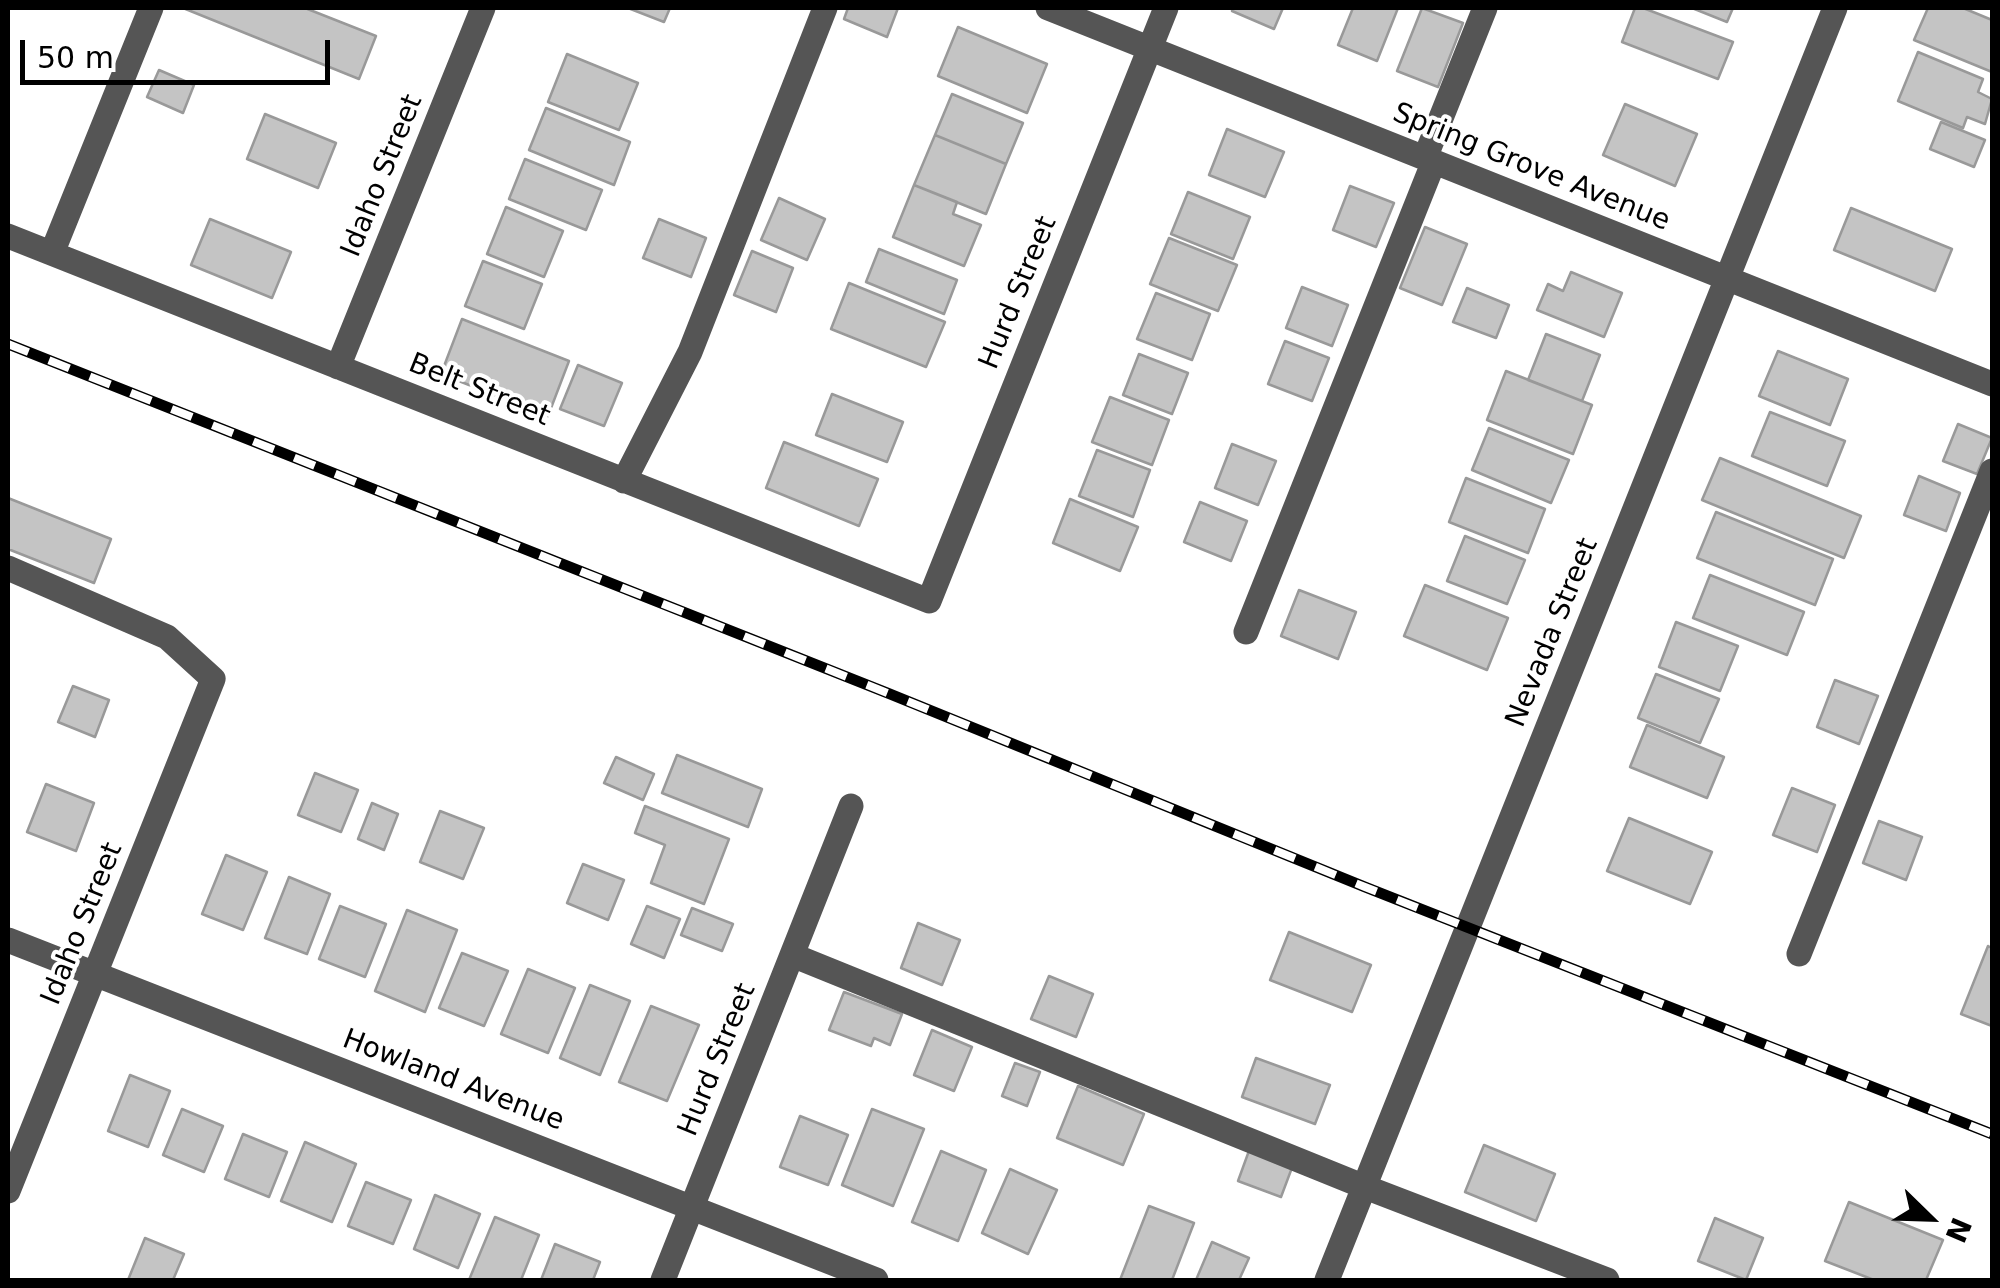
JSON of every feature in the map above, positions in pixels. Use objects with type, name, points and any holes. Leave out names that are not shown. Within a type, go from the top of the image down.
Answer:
[{"type":"street","points":[[52,254],[151,8]]},
{"type":"street","name":"Idaho Street","points":[[338,367],[483,8]]},
{"type":"street","points":[[624,481],[690,352],[825,8]]},
{"type":"street","name":"Spring Grove Avenue","points":[[1048,8],[1992,384]]},
{"type":"street","name":"Hurd Street","points":[[929,602],[1166,8]]},
{"type":"street","points":[[1246,632],[1485,8]]},
{"type":"street","name":"Nevada Street","points":[[1327,1280],[1835,8]]},
{"type":"street","name":"Belt Street","points":[[8,236],[929,602]]},
{"type":"street","points":[[1799,954],[1992,471]]},
{"type":"street","name":"Idaho Street","points":[[8,568],[168,637],[213,679],[8,1191]]},
{"type":"street","name":"Hurd Street","points":[[663,1280],[851,806]]},
{"type":"street","name":"Howland Avenue","points":[[8,940],[876,1280]]},
{"type":"street","points":[[792,955],[1607,1280]]},
{"type":"building","points":[[183,8],[305,8],[376,36],[359,79]]},
{"type":"building","points":[[628,8],[670,8],[664,22]]},
{"type":"building","points":[[848,8],[898,8],[887,37],[844,19]]},
{"type":"building","points":[[1283,8],[1274,29],[1232,11]]},
{"type":"building","points":[[1353,8],[1398,8],[1377,61],[1338,45]]},
{"type":"building","points":[[1422,8],[1463,23],[1438,87],[1397,71]]},
{"type":"building","points":[[1635,8],[1733,42],[1718,79],[1622,42]]},
{"type":"building","points":[[1692,8],[1733,8],[1727,22]]},
{"type":"building","points":[[1928,8],[1963,8],[1992,20],[1992,72],[1914,40]]},
{"type":"building","points":[[958,27],[1047,64],[1027,113],[938,76]]},
{"type":"building","points":[[1918,52],[1983,79],[1978,92],[1992,99],[1985,124],[1967,117],[1963,128],[1898,101]]},
{"type":"building","points":[[567,54],[638,83],[619,130],[548,102]]},
{"type":"building","points":[[159,70],[194,85],[183,113],[147,97]]},
{"type":"building","points":[[952,94],[1023,123],[1006,164],[935,135]]},
{"type":"building","points":[[1625,104],[1697,134],[1675,186],[1603,155]]},
{"type":"building","points":[[546,108],[630,142],[614,185],[529,150]]},
{"type":"building","points":[[265,114],[336,143],[318,188],[247,159]]},
{"type":"building","points":[[1941,122],[1985,140],[1974,167],[1930,149]]},
{"type":"building","points":[[1227,129],[1284,152],[1265,197],[1209,175]]},
{"type":"building","points":[[935,135],[1006,164],[986,214],[914,185]]},
{"type":"building","points":[[525,159],[602,190],[586,230],[509,199]]},
{"type":"building","points":[[914,185],[957,202],[953,214],[981,225],[964,266],[893,237]]},
{"type":"building","points":[[1350,186],[1394,203],[1376,247],[1333,230]]},
{"type":"building","points":[[1188,192],[1250,217],[1233,259],[1171,234]]},
{"type":"building","points":[[779,198],[825,219],[807,260],[761,240]]},
{"type":"building","points":[[506,207],[563,231],[544,277],[487,254]]},
{"type":"building","points":[[1851,208],[1952,249],[1935,291],[1834,250]]},
{"type":"building","points":[[210,219],[291,252],[272,298],[191,265]]},
{"type":"building","points":[[659,219],[706,238],[691,277],[643,258]]},
{"type":"building","points":[[1425,227],[1467,244],[1442,305],[1400,288]]},
{"type":"building","points":[[1169,238],[1237,265],[1218,311],[1150,284]]},
{"type":"building","points":[[879,249],[957,280],[944,314],[866,282]]},
{"type":"building","points":[[752,251],[793,268],[776,312],[734,295]]},
{"type":"building","points":[[483,261],[542,284],[524,329],[465,306]]},
{"type":"building","points":[[1571,272],[1622,293],[1604,337],[1537,310],[1548,284],[1563,291]]},
{"type":"building","points":[[849,283],[945,322],[926,367],[831,329]]},
{"type":"building","points":[[1302,287],[1348,305],[1332,346],[1286,328]]},
{"type":"building","points":[[1467,288],[1509,305],[1496,338],[1453,322]]},
{"type":"building","points":[[1156,293],[1210,314],[1192,360],[1137,339]]},
{"type":"building","points":[[462,319],[569,361],[548,416],[441,374]]},
{"type":"building","points":[[1546,334],[1600,355],[1582,401],[1528,380]]},
{"type":"building","points":[[1285,341],[1329,358],[1312,401],[1268,384]]},
{"type":"building","points":[[1778,351],[1848,379],[1830,425],[1759,396]]},
{"type":"building","points":[[1139,354],[1188,373],[1172,414],[1123,395]]},
{"type":"building","points":[[578,365],[622,383],[604,426],[560,409]]},
{"type":"building","points":[[1506,371],[1592,405],[1573,454],[1487,420]]},
{"type":"building","points":[[832,394],[903,422],[887,462],[816,435]]},
{"type":"building","points":[[1110,397],[1169,420],[1152,465],[1092,442]]},
{"type":"building","points":[[1770,412],[1845,441],[1827,486],[1752,456]]},
{"type":"building","points":[[1958,424],[1992,438],[1977,474],[1943,461]]},
{"type":"building","points":[[1489,428],[1569,460],[1551,503],[1472,470]]},
{"type":"building","points":[[784,442],[878,479],[859,526],[766,488]]},
{"type":"building","points":[[1232,444],[1276,461],[1258,505],[1215,488]]},
{"type":"building","points":[[1097,450],[1150,470],[1133,517],[1079,496]]},
{"type":"building","points":[[1720,458],[1861,516],[1844,558],[1702,500]]},
{"type":"building","points":[[1919,476],[1960,493],[1946,531],[1904,515]]},
{"type":"building","points":[[1466,478],[1545,509],[1528,553],[1449,522]]},
{"type":"building","points":[[8,498],[111,539],[94,583],[8,549]]},
{"type":"building","points":[[1070,499],[1138,527],[1120,571],[1053,543]]},
{"type":"building","points":[[1200,502],[1247,521],[1231,561],[1184,542]]},
{"type":"building","points":[[1716,512],[1833,559],[1815,605],[1697,558]]},
{"type":"building","points":[[1465,536],[1525,560],[1507,604],[1447,581]]},
{"type":"building","points":[[1710,575],[1804,612],[1787,655],[1693,618]]},
{"type":"building","points":[[1425,585],[1508,618],[1487,670],[1404,636]]},
{"type":"building","points":[[1299,590],[1356,612],[1338,659],[1281,636]]},
{"type":"building","points":[[1676,622],[1738,646],[1720,691],[1659,667]]},
{"type":"building","points":[[1656,674],[1719,699],[1700,743],[1638,718]]},
{"type":"building","points":[[1835,680],[1878,696],[1859,744],[1817,727]]},
{"type":"building","points":[[73,686],[109,700],[95,737],[58,722]]},
{"type":"building","points":[[1647,725],[1724,757],[1707,798],[1630,767]]},
{"type":"building","points":[[677,755],[762,789],[748,827],[662,793]]},
{"type":"building","points":[[616,757],[654,774],[643,800],[604,783]]},
{"type":"building","points":[[315,773],[358,790],[341,832],[298,815]]},
{"type":"building","points":[[46,784],[94,803],[76,851],[27,832]]},
{"type":"building","points":[[1792,788],[1835,805],[1817,852],[1773,835]]},
{"type":"building","points":[[372,803],[398,814],[384,850],[358,839]]},
{"type":"building","points":[[645,806],[729,839],[704,904],[651,883],[665,845],[635,833]]},
{"type":"building","points":[[440,811],[484,828],[463,879],[420,862]]},
{"type":"building","points":[[1629,818],[1712,852],[1690,904],[1607,871]]},
{"type":"building","points":[[1879,821],[1922,837],[1906,880],[1863,863]]},
{"type":"building","points":[[226,855],[267,872],[243,930],[202,914]]},
{"type":"building","points":[[583,864],[624,880],[608,920],[567,903]]},
{"type":"building","points":[[289,877],[330,894],[307,954],[265,938]]},
{"type":"building","points":[[340,906],[386,924],[365,977],[319,959]]},
{"type":"building","points":[[647,906],[680,919],[664,958],[631,944]]},
{"type":"building","points":[[692,908],[733,924],[722,951],[681,935]]},
{"type":"building","points":[[407,910],[457,930],[425,1012],[375,991]]},
{"type":"building","points":[[918,923],[960,940],[942,985],[901,968]]},
{"type":"building","points":[[1289,932],[1371,965],[1352,1012],[1270,980]]},
{"type":"building","points":[[1988,946],[1992,948],[1992,1026],[1961,1014]]},
{"type":"building","points":[[462,953],[508,971],[484,1026],[439,1008]]},
{"type":"building","points":[[528,969],[575,988],[548,1053],[501,1034]]},
{"type":"building","points":[[1049,976],[1093,994],[1076,1037],[1031,1019]]},
{"type":"building","points":[[590,985],[630,1001],[600,1075],[560,1058]]},
{"type":"building","points":[[844,992],[902,1014],[890,1045],[874,1038],[871,1046],[829,1030]]},
{"type":"building","points":[[651,1006],[699,1025],[667,1101],[619,1082]]},
{"type":"building","points":[[932,1030],[972,1047],[954,1091],[914,1075]]},
{"type":"building","points":[[1256,1058],[1330,1085],[1315,1124],[1242,1097]]},
{"type":"building","points":[[1015,1063],[1040,1072],[1027,1106],[1002,1096]]},
{"type":"building","points":[[130,1075],[170,1091],[148,1147],[108,1131]]},
{"type":"building","points":[[1078,1086],[1144,1114],[1123,1165],[1057,1138]]},
{"type":"building","points":[[182,1109],[223,1126],[204,1172],[163,1155]]},
{"type":"building","points":[[872,1109],[924,1129],[893,1206],[842,1185]]},
{"type":"building","points":[[800,1116],[848,1135],[828,1185],[780,1167]]},
{"type":"building","points":[[243,1134],[287,1152],[269,1197],[225,1179]]},
{"type":"building","points":[[305,1142],[356,1164],[332,1222],[281,1201]]},
{"type":"building","points":[[1484,1145],[1555,1174],[1536,1221],[1465,1192]]},
{"type":"building","points":[[1250,1148],[1293,1165],[1281,1197],[1238,1181]]},
{"type":"building","points":[[941,1151],[986,1170],[958,1241],[912,1222]]},
{"type":"building","points":[[1010,1169],[1057,1190],[1028,1254],[982,1233]]},
{"type":"building","points":[[366,1182],[411,1200],[393,1244],[348,1226]]},
{"type":"building","points":[[435,1195],[480,1214],[458,1268],[414,1249]]},
{"type":"building","points":[[1849,1202],[1943,1240],[1926,1280],[1874,1280],[1825,1261]]},
{"type":"building","points":[[1149,1206],[1194,1223],[1172,1280],[1120,1280]]},
{"type":"building","points":[[495,1217],[539,1235],[521,1280],[469,1280]]},
{"type":"building","points":[[1715,1218],[1763,1238],[1746,1280],[1698,1261]]},
{"type":"building","points":[[145,1238],[184,1254],[173,1280],[128,1280]]},
{"type":"building","points":[[1212,1242],[1249,1258],[1239,1280],[1196,1280]]},
{"type":"building","points":[[555,1244],[600,1262],[593,1280],[541,1280]]},
{"type":"railway","points":[[8,344],[1992,1134]]}]
